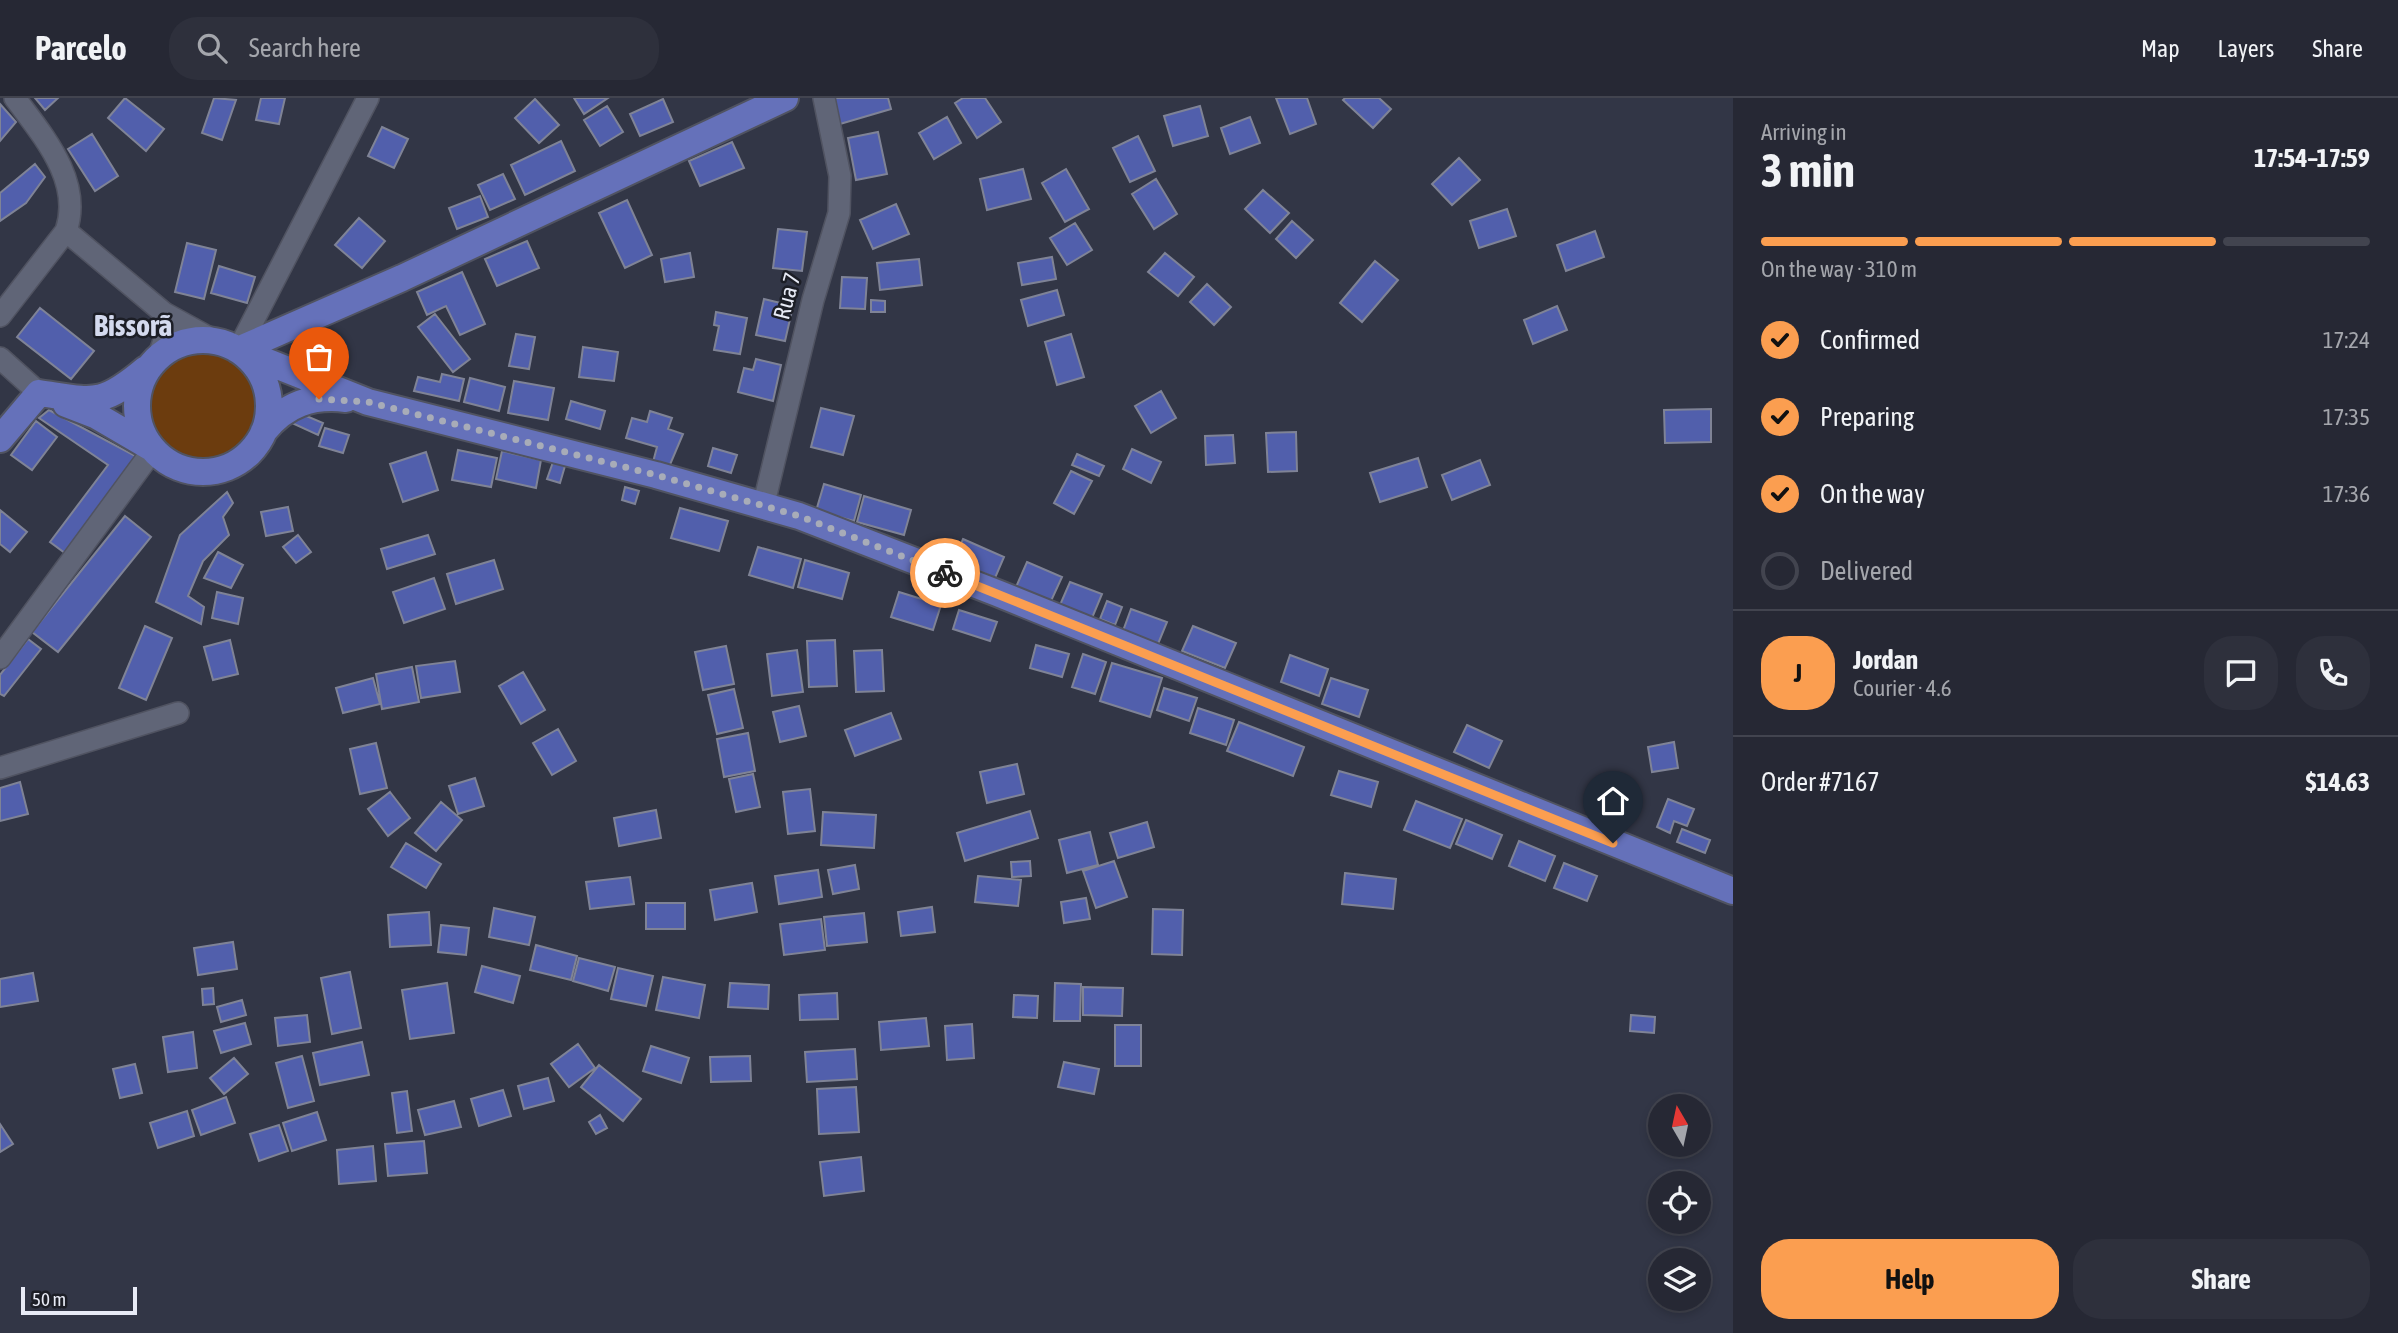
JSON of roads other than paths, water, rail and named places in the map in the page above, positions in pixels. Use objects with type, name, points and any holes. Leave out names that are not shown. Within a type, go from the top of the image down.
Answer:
[{"type":"main road","points":[[226,346],[402,278],[785,98]]},
{"type":"main road","points":[[38,393],[93,400],[108,397],[155,360],[191,341],[226,346],[368,402]]},
{"type":"main road","points":[[226,346],[250,359],[265,383],[270,406],[264,431]]},
{"type":"main road","points":[[152,449],[139,424],[136,408],[141,381],[155,360]]},
{"type":"main road","points":[[38,393],[97,416],[182,469],[213,472],[240,461],[253,450],[264,431],[282,412],[308,400],[337,398],[368,402],[656,475],[799,516],[984,588],[1733,891]]},
{"type":"main road","points":[[0,439],[38,393]]},
{"type":"street","points":[[0,316],[66,231],[70,200],[65,179],[51,147],[15,98]]},
{"type":"street","points":[[66,231],[164,313],[226,346],[368,98]]},
{"type":"street","name":"Rua 7","points":[[762,506],[813,300],[839,213],[840,176],[824,98]]},
{"type":"street","points":[[155,360],[166,335],[164,313]]},
{"type":"street","points":[[0,358],[38,393]]},
{"type":"street","points":[[0,658],[152,449]]},
{"type":"street","points":[[0,768],[178,713]]},
{"type":"district","name":"Bissorã","points":[[133,326]]}]
